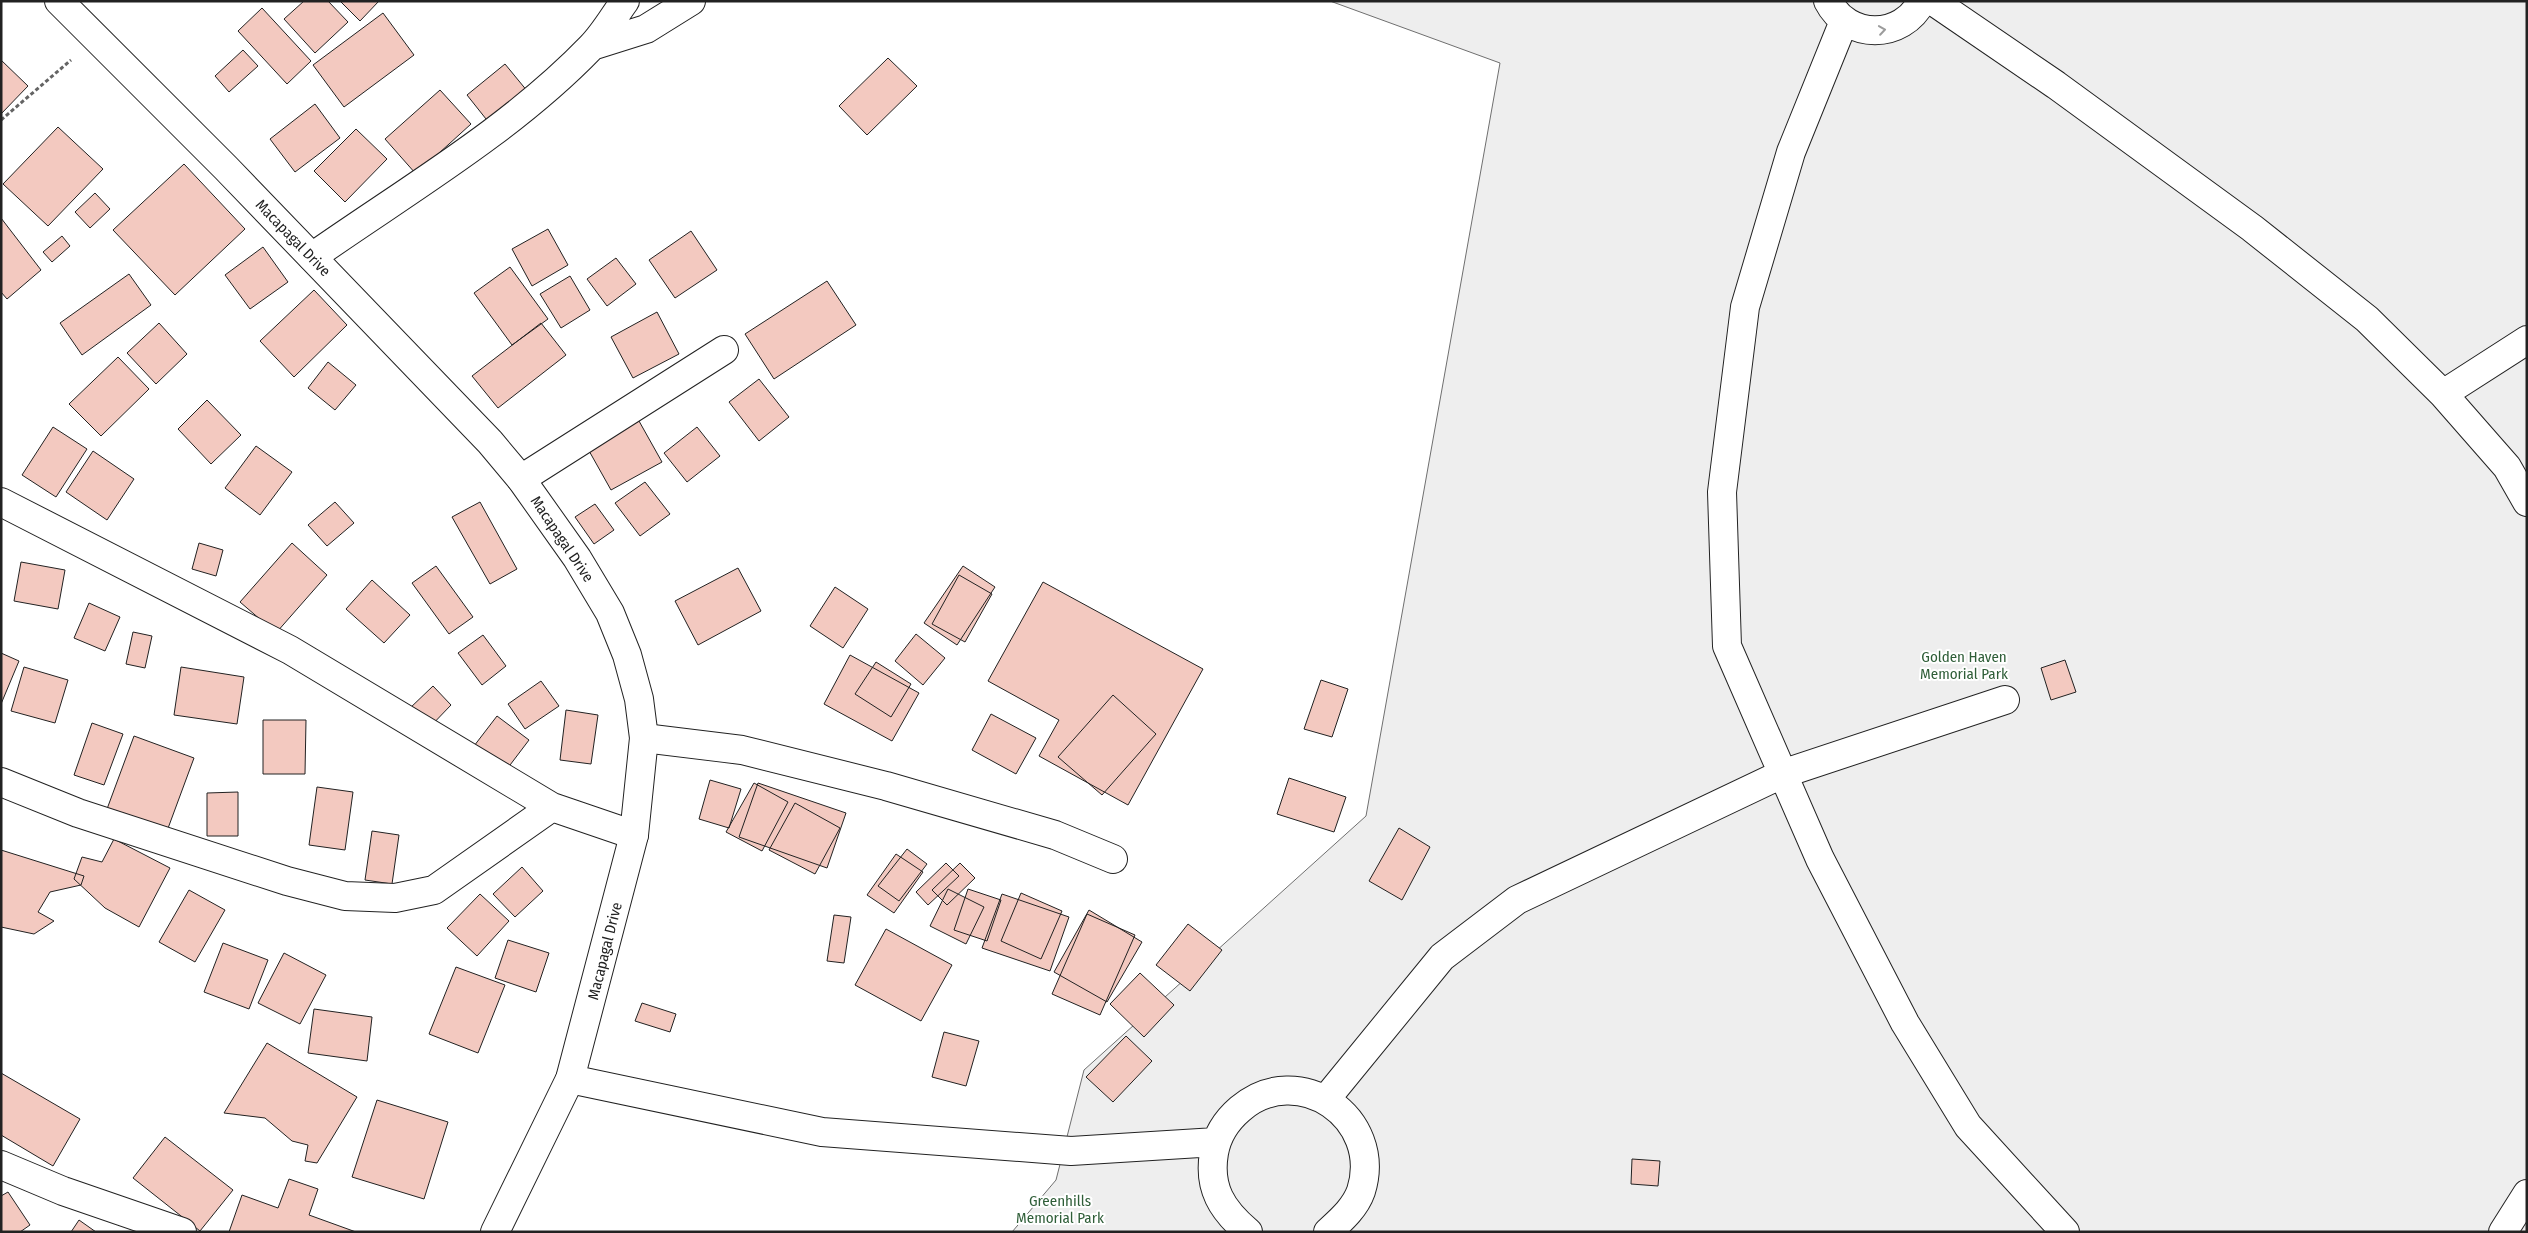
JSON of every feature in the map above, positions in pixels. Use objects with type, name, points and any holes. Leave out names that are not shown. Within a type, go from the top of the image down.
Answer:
[{"type":"street","name":"Macapagal Drive","points":[[59,1],[312,256],[490,442],[521,479],[577,558],[610,613],[627,655],[639,699],[644,738],[641,784],[634,835],[570,1079],[495,1232]]},
{"type":"street","points":[[312,256],[499,127],[549,86],[592,46],[625,1]]},
{"type":"street","points":[[592,46],[646,30],[691,1]]},
{"type":"street","points":[[1922,1],[1918,10],[1905,22],[1891,29],[1874,31],[1858,28],[1836,11],[1791,152],[1746,307],[1722,492],[1727,646],[1820,858],[1905,1023],[1968,1126],[2065,1232]]},
{"type":"street","points":[[1933,1],[2056,85],[2252,228],[2367,319],[2443,394],[2507,467],[2527,502]]},
{"type":"street","points":[[2443,394],[2484,370],[2527,340]]},
{"type":"street","points":[[521,479],[724,350]]},
{"type":"street","points":[[1,502],[290,650],[552,807],[634,835]]},
{"type":"street","points":[[1326,1099],[1442,957],[1517,900],[1782,774],[2005,700]]},
{"type":"street","points":[[644,738],[742,750],[886,786],[1055,835],[1113,859]]},
{"type":"street","points":[[1,782],[78,813],[287,881],[344,896],[395,898],[434,890],[552,807]]},
{"type":"street","points":[[570,1079],[822,1132],[1071,1152],[1216,1142]]},
{"type":"street","points":[[1248,1232],[1230,1217],[1217,1194],[1212,1168],[1216,1142],[1229,1118],[1249,1101],[1274,1092],[1301,1091],[1326,1099],[1346,1116],[1360,1139],[1365,1165],[1361,1191],[1348,1214],[1328,1232]]},
{"type":"street","points":[[1,1164],[63,1191],[182,1232]]},
{"type":"street","points":[[2502,1232],[2527,1194]]},
{"type":"path","points":[[1,120],[96,38]]},
{"type":"green space","name":"Golden Haven Memorial Park","points":[[1330,1],[2527,1],[2527,1232],[1012,1232],[1056,1180],[1084,1070],[1366,816],[1500,63]]},
{"type":"building","points":[[304,1],[328,1],[348,22],[315,53],[284,19]]},
{"type":"building","points":[[340,1],[379,1],[360,21]]},
{"type":"building","points":[[262,8],[311,61],[287,84],[238,31]]},
{"type":"building","points":[[383,13],[414,55],[344,107],[313,65]]},
{"type":"building","points":[[243,50],[258,66],[229,92],[215,76]]},
{"type":"building","points":[[888,58],[917,86],[867,135],[839,106]]},
{"type":"building","points":[[1,60],[28,86],[1,114]]},
{"type":"building","points":[[505,64],[528,92],[490,124],[467,95]]},
{"type":"building","points":[[440,90],[471,124],[416,174],[385,139]]},
{"type":"building","points":[[315,104],[340,138],[295,172],[270,139]]},
{"type":"building","points":[[58,127],[103,169],[48,226],[3,184]]},
{"type":"building","points":[[356,129],[387,159],[345,202],[314,171]]},
{"type":"building","points":[[184,164],[245,229],[175,295],[113,230]]},
{"type":"building","points":[[95,193],[110,209],[90,228],[75,212]]},
{"type":"building","points":[[1,218],[41,270],[7,299],[1,292]]},
{"type":"building","points":[[548,229],[568,265],[532,286],[512,249]]},
{"type":"building","points":[[691,231],[717,270],[675,298],[649,260]]},
{"type":"building","points":[[62,236],[70,246],[52,262],[43,252]]},
{"type":"building","points":[[263,247],[288,282],[250,309],[225,275]]},
{"type":"building","points":[[616,258],[636,284],[607,306],[587,279]]},
{"type":"building","points":[[510,267],[548,319],[512,345],[474,293]]},
{"type":"building","points":[[129,274],[151,305],[82,355],[60,323]]},
{"type":"building","points":[[570,276],[590,310],[561,328],[540,294]]},
{"type":"building","points":[[827,281],[856,325],[774,379],[745,334]]},
{"type":"building","points":[[314,290],[347,325],[294,377],[260,341]]},
{"type":"building","points":[[657,312],[679,354],[633,378],[611,337]]},
{"type":"building","points":[[159,323],[187,354],[156,384],[127,353]]},
{"type":"building","points":[[541,323],[566,355],[498,408],[472,376]]},
{"type":"building","points":[[118,357],[149,389],[101,436],[69,404]]},
{"type":"building","points":[[328,362],[356,385],[335,410],[308,388]]},
{"type":"building","points":[[759,379],[789,417],[759,441],[729,402]]},
{"type":"building","points":[[207,400],[241,435],[211,464],[178,429]]},
{"type":"building","points":[[639,421],[662,462],[611,490],[588,449]]},
{"type":"building","points":[[53,427],[87,449],[56,497],[22,475]]},
{"type":"building","points":[[697,427],[720,456],[687,482],[664,453]]},
{"type":"building","points":[[256,446],[292,472],[260,515],[225,488]]},
{"type":"building","points":[[93,451],[134,479],[107,520],[66,492]]},
{"type":"building","points":[[645,482],[670,514],[640,536],[615,503]]},
{"type":"building","points":[[335,502],[354,523],[327,546],[308,525]]},
{"type":"building","points":[[480,502],[517,569],[490,584],[452,517]]},
{"type":"building","points":[[595,504],[614,530],[594,544],[575,517]]},
{"type":"building","points":[[199,543],[223,550],[216,576],[192,569]]},
{"type":"building","points":[[292,543],[327,575],[276,633],[240,602]]},
{"type":"building","points":[[21,562],[65,570],[58,609],[14,601]]},
{"type":"building","points":[[436,566],[473,617],[449,634],[412,583]]},
{"type":"building","points":[[963,566],[995,587],[957,645],[924,623]]},
{"type":"building","points":[[738,568],[761,611],[698,645],[675,601]]},
{"type":"building","points":[[959,575],[992,594],[965,642],[932,624]]},
{"type":"building","points":[[372,580],[410,615],[384,643],[346,609]]},
{"type":"building","points":[[1043,582],[1203,669],[1128,805],[1039,756],[1059,720],[988,681]]},
{"type":"building","points":[[835,587],[868,609],[843,648],[810,626]]},
{"type":"building","points":[[89,603],[120,617],[105,651],[74,638]]},
{"type":"building","points":[[133,632],[152,636],[145,668],[126,664]]},
{"type":"building","points":[[916,634],[945,658],[923,685],[895,661]]},
{"type":"building","points":[[483,635],[506,666],[482,685],[458,653]]},
{"type":"building","points":[[1,653],[19,661],[1,704]]},
{"type":"building","points":[[850,655],[919,693],[892,741],[824,704]]},
{"type":"building","points":[[2065,660],[2076,692],[2051,700],[2041,668]]},
{"type":"building","points":[[876,662],[911,684],[891,717],[855,694]]},
{"type":"building","points":[[24,667],[68,680],[55,723],[11,711]]},
{"type":"building","points":[[181,667],[244,677],[237,724],[174,715]]},
{"type":"building","points":[[1321,680],[1348,689],[1332,737],[1304,729]]},
{"type":"building","points":[[541,681],[559,706],[525,729],[508,704]]},
{"type":"building","points":[[433,686],[451,705],[427,730],[408,710]]},
{"type":"building","points":[[1113,695],[1156,734],[1102,795],[1058,757]]},
{"type":"building","points":[[566,710],[598,715],[591,764],[560,760]]},
{"type":"building","points":[[991,714],[1036,738],[1016,774],[972,750]]},
{"type":"building","points":[[497,716],[529,740],[507,769],[474,746]]},
{"type":"building","points":[[263,720],[306,720],[305,774],[263,774]]},
{"type":"building","points":[[92,723],[123,734],[104,785],[74,775]]},
{"type":"building","points":[[134,736],[194,758],[167,831],[107,809]]},
{"type":"building","points":[[1289,778],[1346,797],[1334,832],[1277,814]]},
{"type":"building","points":[[710,780],[741,789],[729,828],[699,819]]},
{"type":"building","points":[[754,783],[788,802],[762,851],[726,832]]},
{"type":"building","points":[[758,783],[846,813],[827,868],[739,837]]},
{"type":"building","points":[[317,787],[353,792],[345,850],[309,845]]},
{"type":"building","points":[[238,792],[238,836],[207,836],[207,793]]},
{"type":"building","points":[[795,803],[840,828],[815,874],[769,850]]},
{"type":"building","points":[[1399,828],[1430,847],[1402,900],[1369,881]]},
{"type":"building","points":[[372,831],[399,835],[392,884],[365,880]]},
{"type":"building","points":[[114,839],[170,868],[139,927],[105,908],[74,879],[82,857],[102,862]]},
{"type":"building","points":[[907,849],[927,864],[899,901],[878,886]]},
{"type":"building","points":[[1,850],[84,876],[81,885],[50,892],[38,912],[54,921],[34,934],[1,927]]},
{"type":"building","points":[[896,854],[923,872],[894,913],[867,895]]},
{"type":"building","points":[[946,863],[959,876],[928,905],[916,892]]},
{"type":"building","points":[[960,863],[975,878],[947,905],[932,890]]},
{"type":"building","points":[[522,867],[543,891],[515,917],[493,894]]},
{"type":"building","points":[[948,889],[984,907],[966,944],[930,926]]},
{"type":"building","points":[[968,889],[1001,900],[987,941],[954,930]]},
{"type":"building","points":[[189,890],[225,910],[195,962],[159,942]]},
{"type":"building","points":[[1021,893],[1062,911],[1041,959],[1001,941]]},
{"type":"building","points":[[480,894],[509,921],[477,956],[447,928]]},
{"type":"building","points":[[1002,894],[1069,917],[1050,971],[982,948]]},
{"type":"building","points":[[1089,910],[1142,942],[1107,1002],[1054,972]]},
{"type":"building","points":[[1087,914],[1135,935],[1100,1015],[1052,994]]},
{"type":"building","points":[[834,915],[851,917],[844,963],[827,961]]},
{"type":"building","points":[[1188,924],[1222,950],[1190,991],[1156,965]]},
{"type":"building","points":[[886,929],[952,965],[921,1021],[855,985]]},
{"type":"building","points":[[508,940],[549,953],[536,992],[495,978]]},
{"type":"building","points":[[223,943],[268,960],[249,1009],[204,992]]},
{"type":"building","points":[[284,953],[326,975],[300,1024],[258,1003]]},
{"type":"building","points":[[456,967],[505,985],[478,1053],[429,1034]]},
{"type":"building","points":[[1140,973],[1174,1005],[1144,1037],[1110,1004]]},
{"type":"building","points":[[642,1003],[676,1014],[670,1032],[635,1021]]},
{"type":"building","points":[[314,1009],[372,1017],[367,1061],[308,1053]]},
{"type":"building","points":[[944,1032],[979,1041],[966,1086],[932,1077]]},
{"type":"building","points":[[1126,1036],[1152,1061],[1113,1102],[1086,1077]]},
{"type":"building","points":[[267,1043],[357,1097],[317,1163],[305,1161],[308,1145],[292,1141],[265,1118],[224,1113]]},
{"type":"building","points":[[1,1073],[80,1119],[53,1166],[1,1135]]},
{"type":"building","points":[[377,1100],[448,1122],[424,1199],[352,1177]]},
{"type":"building","points":[[165,1137],[233,1190],[200,1231],[133,1178]]},
{"type":"building","points":[[1632,1159],[1660,1161],[1658,1186],[1631,1184]]},
{"type":"building","points":[[289,1179],[318,1189],[309,1215],[356,1232],[229,1232],[242,1195],[278,1208]]},
{"type":"building","points":[[8,1192],[30,1225],[20,1232],[1,1232],[1,1196]]},
{"type":"building","points":[[79,1220],[96,1232],[71,1232]]},
{"type":"park label","name":"Greenhills Memorial Park","points":[[1060,1210]]}]
